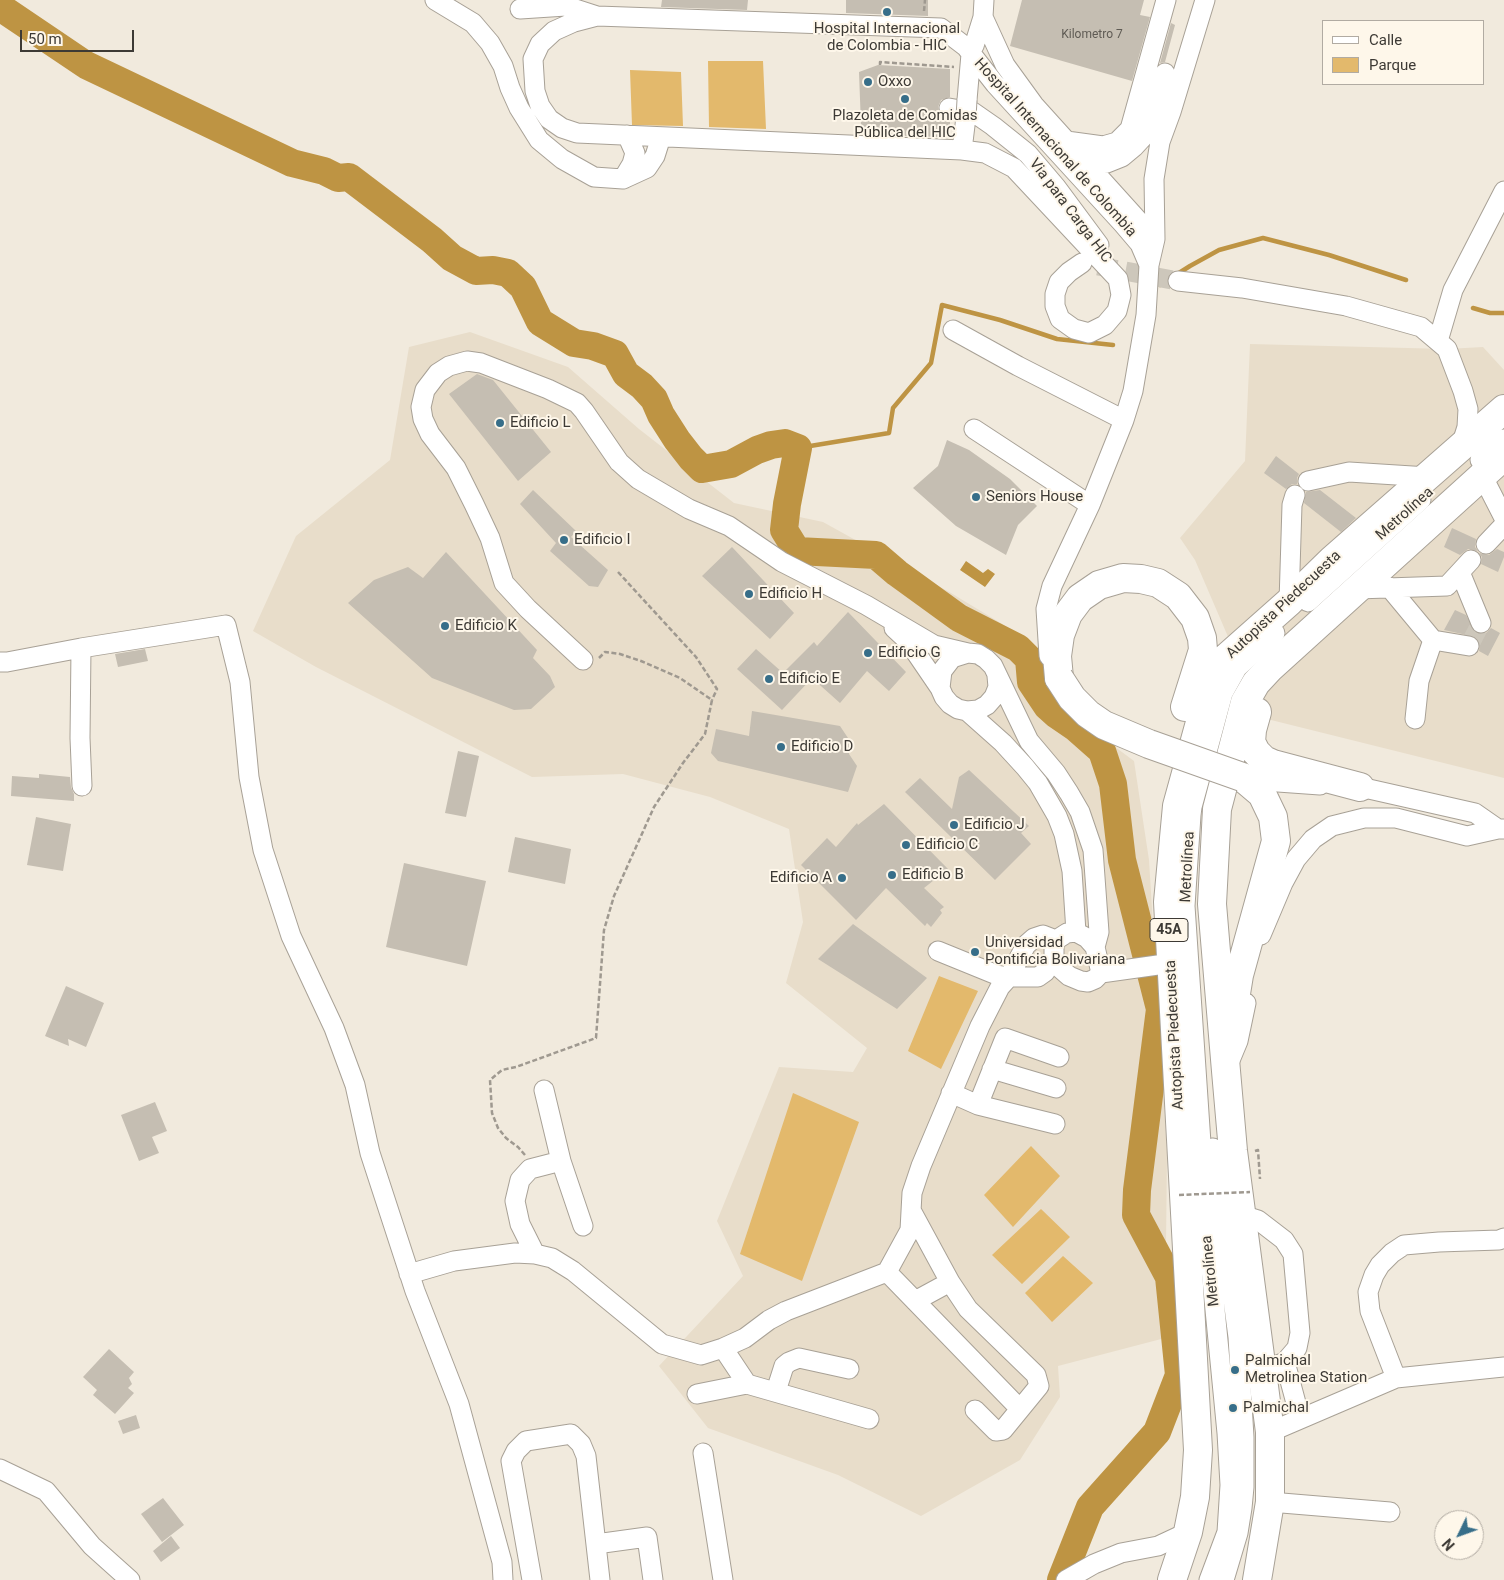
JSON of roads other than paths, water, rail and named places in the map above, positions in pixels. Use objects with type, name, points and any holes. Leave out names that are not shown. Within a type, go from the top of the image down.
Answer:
[{"type":"highway","name":"Autopista Piedecuesta","points":[[1170,1562],[1188,1532],[1196,1497],[1198,1450],[1163,964],[1177,806],[1210,686],[1226,657],[1289,602],[1332,560],[1504,409]]},
{"type":"highway","points":[[1257,1580],[1270,1502],[1270,1432],[1274,1367],[1246,1204],[1233,1151],[1212,904],[1217,809],[1245,702],[1256,683],[1269,669],[1504,456]]},
{"type":"highway","points":[[1177,806],[1175,762],[1177,735],[1203,650],[1202,638],[1195,618],[1178,596],[1158,583],[1141,578],[1122,578],[1099,585],[1080,598],[1068,614],[1060,635],[1057,656],[1059,678],[1072,698],[1088,714],[1104,725],[1149,744],[1242,777],[1262,794],[1272,817],[1276,842],[1239,975],[1226,1071]]},
{"type":"highway","points":[[1269,669],[1252,730],[1251,742],[1256,752],[1264,760],[1273,764],[1360,787]]},
{"type":"street","points":[[435,0],[473,23],[490,43],[503,66],[510,88],[520,108],[539,140],[562,159],[594,177],[623,180],[647,168],[655,156],[661,137]]},
{"type":"street","points":[[984,9],[1005,64],[1034,105],[1051,140],[1103,146],[1117,142],[1130,129],[1166,0]]},
{"type":"street","points":[[1059,678],[1049,656],[1046,609],[1052,586],[1090,505],[1124,420],[1133,391],[1146,315],[1150,265],[1156,239],[1154,179],[1160,142],[1205,0]]},
{"type":"street","name":"Hospital Internacional de Colombia","points":[[520,9],[566,6],[597,16],[941,28],[966,47],[966,89],[990,78],[1051,140],[1071,157],[1140,244],[1150,265]]},
{"type":"street","points":[[962,150],[966,89],[984,9]]},
{"type":"street","name":"Hospital Internacional de Colombia","points":[[597,16],[574,22],[554,31],[540,44],[533,59],[535,91],[540,106],[549,119],[562,128],[577,133],[962,150],[986,153],[1014,168],[1118,279]]},
{"type":"street","points":[[1071,157],[1094,164],[1107,163],[1122,157],[1134,147],[1145,135],[1165,73]]},
{"type":"street","points":[[966,89],[975,80],[990,78]]},
{"type":"street","name":"Via para Carga HIC","points":[[966,89],[993,126],[1028,154],[1051,180],[1107,257],[1118,279]]},
{"type":"street","points":[[623,180],[632,164],[635,153],[627,135]]},
{"type":"street","points":[[1071,157],[1156,239]]},
{"type":"street","points":[[1438,341],[1453,290],[1504,191]]},
{"type":"street","points":[[1082,263],[1059,282],[1055,294],[1055,306],[1060,319],[1074,329],[1088,333],[1105,326],[1117,311],[1121,295],[1118,279]]},
{"type":"street","points":[[1178,281],[1242,288],[1346,306],[1421,327],[1447,349],[1463,391],[1468,409],[1467,427],[1460,449]]},
{"type":"street","points":[[1421,327],[1453,290]]},
{"type":"street","points":[[953,330],[1018,366],[1124,420]]},
{"type":"street","points":[[580,657],[528,609],[504,583],[490,538],[456,468],[430,434],[423,419],[421,407],[425,390],[438,373],[449,366],[468,361],[481,362],[548,388],[577,403],[619,462],[638,479],[689,509],[741,533],[782,562],[875,610],[934,645],[978,654],[986,659],[993,666],[1029,741],[1056,773],[1080,812],[1093,850],[1099,932],[1095,947],[1101,973]]},
{"type":"street","name":"Metrolínea","points":[[1209,1580],[1226,1532],[1230,1485],[1227,1433],[1206,1217],[1185,906],[1192,807],[1223,693],[1237,668],[1342,570],[1504,426]]},
{"type":"street","points":[[974,428],[1090,505]]},
{"type":"street","name":"Metrolínea","points":[[1224,1580],[1238,1533],[1242,1508],[1244,1437],[1238,1337],[1213,1151],[1196,916],[1202,809],[1232,696],[1247,672],[1348,578],[1504,439]]},
{"type":"street","points":[[1308,480],[1349,472],[1428,477]]},
{"type":"street","points":[[1482,476],[1504,518]]},
{"type":"street","points":[[1289,602],[1292,506],[1295,495]]},
{"type":"street","points":[[1486,544],[1504,525]]},
{"type":"street","points":[[1357,589],[1447,586],[1465,566],[1481,623]]},
{"type":"street","points":[[1389,587],[1433,640],[1469,646]]},
{"type":"street","points":[[875,610],[908,641],[940,688],[944,697],[958,709],[967,711],[978,710],[987,705],[998,686],[997,676]]},
{"type":"street","points":[[0,662],[226,625],[240,682],[249,777],[264,850],[291,936],[334,1028],[355,1085],[370,1153],[409,1274],[459,1404],[502,1562],[503,1580]]},
{"type":"street","points":[[1415,719],[1419,681],[1433,640]]},
{"type":"street","points":[[81,648],[80,738],[82,786]]},
{"type":"street","points":[[940,688],[942,672],[946,664],[952,658],[968,653]]},
{"type":"street","points":[[967,711],[1003,743],[1025,767],[1038,783],[1056,816],[1064,834],[1072,871],[1076,932]]},
{"type":"street","points":[[1242,777],[1310,785],[1360,787],[1475,813],[1501,829]]},
{"type":"street","points":[[1226,1071],[1238,1041],[1260,939],[1287,875],[1296,859],[1313,840],[1332,826],[1364,818],[1396,818],[1467,836],[1501,829]]},
{"type":"street","points":[[938,951],[997,975],[1038,977],[1045,972],[1055,949],[1068,933],[1076,932],[1087,938],[1095,947]]},
{"type":"street","points":[[409,1274],[454,1260],[515,1254],[535,1254],[552,1258],[573,1271],[662,1344],[701,1355],[723,1348],[745,1338],[769,1320],[786,1311],[888,1272],[910,1230],[912,1193],[921,1166],[980,1026],[1000,987],[1009,977],[1026,945],[1034,938],[1043,935],[1055,949],[1061,969],[1069,976],[1081,981],[1088,982],[1096,979],[1101,973],[1163,964]]},
{"type":"street","points":[[978,1105],[1005,1038],[1059,1057]]},
{"type":"street","points":[[992,1069],[1056,1088]]},
{"type":"street","points":[[544,1090],[561,1161],[583,1226]]},
{"type":"street","points":[[951,1093],[978,1105],[1055,1124]]},
{"type":"street","points":[[535,1254],[520,1224],[515,1201],[520,1180],[530,1169],[561,1161]]},
{"type":"street","points":[[1246,1204],[1258,1220],[1284,1240],[1293,1254],[1300,1333],[1297,1348],[1274,1367],[1300,1418]]},
{"type":"street","points":[[911,1210],[950,1282],[968,1309],[1036,1375],[1038,1386],[1003,1430],[996,1430],[976,1410]]},
{"type":"street","points":[[1396,1378],[1370,1311],[1368,1292],[1374,1274],[1380,1265],[1392,1253],[1404,1245],[1500,1240],[1504,1238]]},
{"type":"street","points":[[888,1272],[1020,1409]]},
{"type":"street","points":[[915,1300],[950,1282]]},
{"type":"street","points":[[723,1348],[747,1384]]},
{"type":"street","points":[[776,1391],[784,1366],[788,1362],[799,1358],[849,1369]]},
{"type":"street","points":[[1270,1432],[1396,1378],[1504,1367]]},
{"type":"street","points":[[697,1394],[747,1384],[869,1419]]},
{"type":"street","points":[[532,1580],[511,1462],[516,1451],[526,1441],[571,1434],[581,1444],[586,1456],[600,1580]]},
{"type":"street","points":[[703,1453],[723,1580]]},
{"type":"street","points":[[0,1469],[46,1491],[92,1546],[130,1580]]},
{"type":"street","points":[[1270,1502],[1390,1512]]},
{"type":"street","points":[[596,1544],[647,1537],[653,1580]]},
{"type":"street","points":[[1069,1578],[1094,1564],[1121,1553],[1170,1562]]},
{"type":"waterway","points":[[0,7],[86,65],[292,163],[324,171],[338,178],[349,177],[432,240],[452,258],[476,271],[493,270],[508,273],[523,287],[540,322],[574,343],[593,346],[615,354],[626,374],[642,386],[654,399],[661,415],[677,440],[702,469],[731,464],[771,445],[785,443],[798,448],[784,530],[797,551],[876,555],[897,573],[959,618],[1018,648],[1029,659],[1031,682],[1047,706],[1102,751],[1113,784],[1122,860],[1160,1009],[1137,1190],[1136,1215],[1169,1277],[1179,1375],[1157,1432],[1090,1507],[1061,1580]]},
{"type":"waterway","points":[[1160,285],[1219,250],[1263,238],[1329,255],[1406,280]]},
{"type":"waterway","points":[[798,448],[889,433],[893,408],[931,363],[942,305],[1000,320],[1057,339],[1113,345]]},
{"type":"waterway","points":[[1473,308],[1490,313],[1504,313]]},
{"type":"tunnel","points":[[1098,266],[1178,281]]},
{"type":"tunnel","points":[[1469,646],[1481,623]]},
{"type":"place","name":"Hospital Internacional de Colombia - HIC","points":[[887,12]]},
{"type":"place","name":"Oxxo","points":[[868,82]]},
{"type":"place","name":"Plazoleta de Comidas Pública del HIC","points":[[905,99]]},
{"type":"place","name":"Edificio L","points":[[500,423]]},
{"type":"place","name":"Seniors House","points":[[976,497]]},
{"type":"place","name":"Edificio I","points":[[564,540]]},
{"type":"place","name":"Edificio H","points":[[749,594]]},
{"type":"place","name":"Edificio K","points":[[445,626]]},
{"type":"place","name":"Edificio G","points":[[868,653]]},
{"type":"place","name":"Edificio E","points":[[769,679]]},
{"type":"place","name":"Edificio D","points":[[781,747]]},
{"type":"place","name":"Edificio J","points":[[954,825]]},
{"type":"place","name":"Edificio C","points":[[906,845]]},
{"type":"place","name":"Edificio B","points":[[892,875]]},
{"type":"place","name":"Edificio A","points":[[842,878]]},
{"type":"place","name":"Universidad Pontificia Bolivariana","points":[[975,952]]},
{"type":"place","name":"Palmichal Metrolinea Station","points":[[1235,1370]]},
{"type":"place","name":"Palmichal","points":[[1233,1408]]}]
